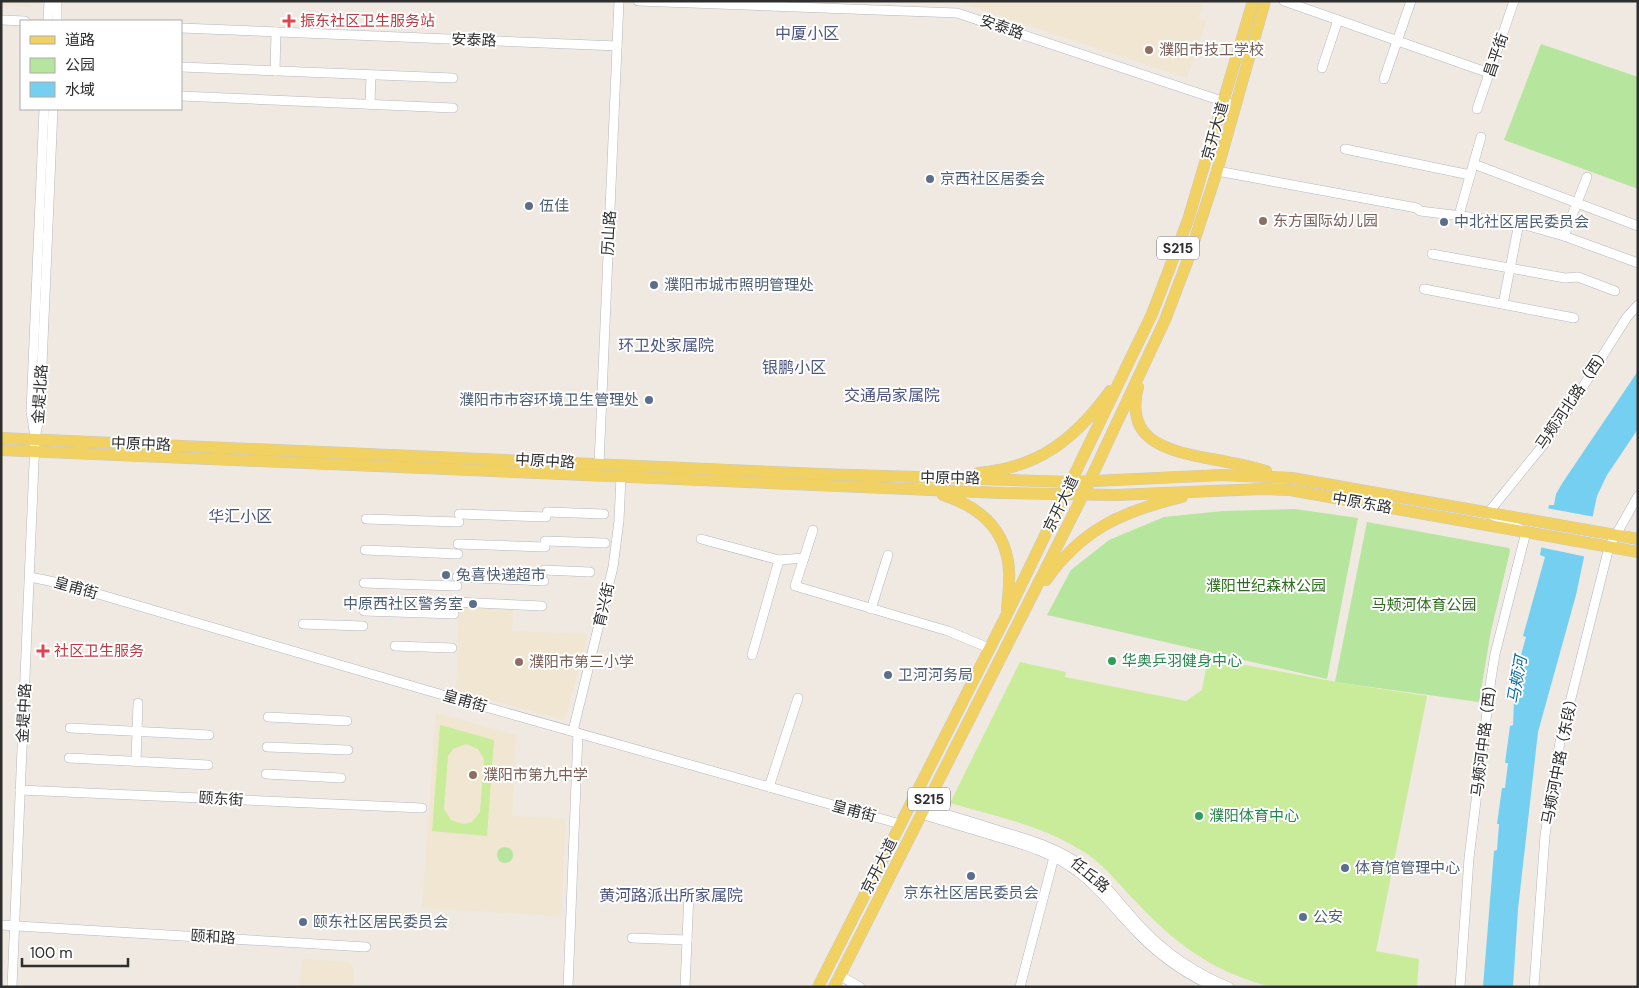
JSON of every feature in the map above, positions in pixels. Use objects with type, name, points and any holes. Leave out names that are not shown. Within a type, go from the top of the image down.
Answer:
[{"type":"main road","name":"京开大道","points":[[818,987],[1007,614],[1129,365],[1180,244],[1253,1]]},
{"type":"main road","name":"京开大道","points":[[834,987],[1090,481],[1151,352],[1175,296],[1217,172],[1265,1]]},
{"type":"main road","points":[[1151,352],[1137,389],[1136,401],[1136,415],[1139,424],[1150,438],[1168,448],[1292,478]]},
{"type":"main road","points":[[914,477],[1006,469],[1034,460],[1078,429],[1099,406],[1129,365]]},
{"type":"main road","name":"中原中路","points":[[1,438],[914,477],[1090,481]]},
{"type":"main road","name":"中原中路","points":[[1,450],[920,490],[1083,495]]},
{"type":"main road","name":"中原东路","points":[[1090,481],[1222,475],[1292,478],[1638,539]]},
{"type":"main road","points":[[920,490],[956,499],[971,506],[998,532],[1004,544],[1009,570],[1007,614]]},
{"type":"main road","name":"中原东路","points":[[1083,495],[1290,490],[1638,552]]},
{"type":"main road","points":[[1023,612],[1057,564],[1087,536],[1119,516],[1156,503],[1210,491]]},
{"type":"street","points":[[48,20],[49,1]]},
{"type":"street","points":[[56,20],[57,1]]},
{"type":"street","name":"历山路","points":[[599,464],[619,1]]},
{"type":"street","name":"安泰路","points":[[638,1],[957,13],[1235,106]]},
{"type":"street","points":[[1284,1],[1490,73]]},
{"type":"street","points":[[1384,79],[1412,1]]},
{"type":"street","name":"昌平街","points":[[1477,109],[1514,1]]},
{"type":"street","points":[[1,20],[20,21]]},
{"type":"street","points":[[1322,68],[1338,20]]},
{"type":"street","name":"安泰路","points":[[182,28],[617,46]]},
{"type":"street","points":[[275,71],[276,32]]},
{"type":"street","points":[[182,68],[453,78]]},
{"type":"street","points":[[370,104],[371,75]]},
{"type":"street","points":[[182,96],[453,108]]},
{"type":"street","name":"金堤北路","points":[[36,439],[31,411],[44,110]]},
{"type":"street","name":"金堤北路","points":[[36,439],[40,412],[53,110]]},
{"type":"street","points":[[1459,215],[1481,137]]},
{"type":"street","points":[[1345,149],[1470,175]]},
{"type":"street","points":[[1479,166],[1638,226]]},
{"type":"street","points":[[1217,172],[1417,208],[1420,211],[1520,222],[1638,263]]},
{"type":"street","points":[[1564,236],[1588,177]]},
{"type":"street","points":[[1503,304],[1520,222]]},
{"type":"street","points":[[1432,254],[1565,278],[1578,277],[1615,291]]},
{"type":"street","points":[[1424,289],[1574,318]]},
{"type":"street","name":"马颊河北路（西）","points":[[1488,513],[1548,439],[1618,331],[1638,306]]},
{"type":"street","name":"金堤中路","points":[[12,987],[36,439]]},
{"type":"street","name":"育兴街","points":[[568,987],[575,732],[612,567],[619,521],[621,477]]},
{"type":"street","name":"马颊河中路（东段）","points":[[1534,987],[1545,835],[1560,742],[1609,547],[1638,496]]},
{"type":"street","points":[[1488,513],[1526,532]]},
{"type":"street","points":[[366,518],[459,518],[546,514],[604,514]]},
{"type":"street","points":[[813,530],[796,586],[948,631],[989,648]]},
{"type":"street","name":"马颊河中路（西）","points":[[1460,987],[1469,858],[1491,679],[1526,532]]},
{"type":"street","points":[[701,539],[779,560],[804,558]]},
{"type":"street","points":[[458,544],[605,543]]},
{"type":"street","points":[[365,550],[458,554]]},
{"type":"street","points":[[871,609],[888,556]]},
{"type":"street","points":[[752,655],[779,560]]},
{"type":"street","points":[[544,570],[590,572]]},
{"type":"street","name":"皇甫街","points":[[30,577],[64,584],[404,684],[900,824]]},
{"type":"street","points":[[364,583],[544,580]]},
{"type":"street","points":[[455,602],[542,606]]},
{"type":"street","points":[[364,611],[454,614]]},
{"type":"street","points":[[303,624],[363,626]]},
{"type":"street","points":[[395,646],[452,648]]},
{"type":"street","points":[[769,787],[798,698]]},
{"type":"street","points":[[136,761],[138,703]]},
{"type":"street","points":[[268,717],[347,721]]},
{"type":"street","points":[[70,728],[209,735]]},
{"type":"street","points":[[267,747],[348,750]]},
{"type":"street","points":[[69,758],[208,765]]},
{"type":"street","points":[[266,774],[341,778]]},
{"type":"street","name":"颐东街","points":[[20,790],[422,808]]},
{"type":"street","name":"任丘路","points":[[923,811],[1033,848],[1054,857],[1078,872],[1097,888],[1134,930],[1155,950],[1178,967],[1214,987]]},
{"type":"street","name":"任丘路","points":[[923,811],[1035,841],[1062,853],[1083,866],[1102,882],[1159,945],[1183,962],[1229,987]]},
{"type":"street","points":[[1020,987],[1054,857]]},
{"type":"street","points":[[685,987],[689,893]]},
{"type":"street","name":"颐和路","points":[[1,925],[366,946]]},
{"type":"street","points":[[632,938],[687,940]]},
{"type":"street","points":[[839,975],[860,987]]},
{"type":"shaded area","points":[[1,1],[30,1],[30,7],[1,5]]},
{"type":"shaded area","name":"濮阳市技工学校","points":[[960,1],[1204,1],[1198,18],[1206,21],[1187,78]]},
{"type":"shaded area","name":"濮阳市第三小学","points":[[459,607],[513,609],[512,631],[588,634],[565,720],[456,691]]},
{"type":"shaded area","name":"濮阳市第九中学","points":[[436,713],[516,735],[512,816],[566,819],[561,916],[422,908]]},
{"type":"shaded area","points":[[302,959],[349,962],[354,969],[353,987],[300,987]]},
{"type":"green space","points":[[1541,44],[1638,77],[1638,189],[1504,140]]},
{"type":"green space","name":"濮阳世纪森林公园","points":[[1295,509],[1358,518],[1327,679],[1047,615],[1071,570],[1109,540],[1164,517],[1223,511]]},
{"type":"green space","name":"马颊河体育公园","points":[[1367,522],[1509,548],[1510,551],[1491,631],[1479,702],[1335,682]]},
{"type":"green space","name":"濮阳体育中心","points":[[1208,658],[1342,683],[1427,696],[1376,951],[1419,959],[1417,987],[1273,987],[1234,974],[1216,966],[1184,946],[1154,920],[1100,864],[1078,848],[1043,831],[950,803],[1020,662],[1066,672],[1065,677],[1186,701],[1202,690]]},
{"type":"green space","points":[[440,725],[494,740],[487,836],[432,831]],"holes":[[[466,744],[478,749],[484,759],[480,812],[472,822],[463,824],[451,820],[444,809],[448,756],[453,749]]]},
{"type":"green space","points":[[505,847],[513,855],[505,863],[497,855]]},
{"type":"water","name":"马颊河","points":[[1638,371],[1638,429],[1607,475],[1597,496],[1576,595],[1538,732],[1518,909],[1513,987],[1483,987],[1494,851],[1497,850],[1499,824],[1497,824],[1502,788],[1505,788],[1508,763],[1505,763],[1510,726],[1513,725],[1514,700],[1512,699],[1516,662],[1519,662],[1526,637],[1523,636],[1545,557],[1540,555],[1549,505],[1554,505],[1556,494],[1563,482]]},
{"type":"pier","points":[[1546,508],[1595,517],[1587,557],[1539,547]]},
{"type":"place","name":"振东社区卫生服务站","points":[[289,21]]},
{"type":"place","name":"濮阳市技工学校","points":[[1149,50]]},
{"type":"place","name":"京西社区居委会","points":[[930,179]]},
{"type":"place","name":"伍佳","points":[[529,206]]},
{"type":"place","name":"东方国际幼儿园","points":[[1263,221]]},
{"type":"place","name":"中北社区居民委员会","points":[[1444,222]]},
{"type":"place","name":"濮阳市城市照明管理处","points":[[654,285]]},
{"type":"place","name":"濮阳市市容环境卫生管理处","points":[[649,400]]},
{"type":"place","name":"兔喜快递超市","points":[[446,575]]},
{"type":"place","name":"中原西社区警务室","points":[[473,604]]},
{"type":"place","name":"社区卫生服务","points":[[43,651]]},
{"type":"place","name":"华奥乒羽健身中心","points":[[1112,661]]},
{"type":"place","name":"濮阳市第三小学","points":[[519,662]]},
{"type":"place","name":"卫河河务局","points":[[888,675]]},
{"type":"place","name":"濮阳市第九中学","points":[[473,775]]},
{"type":"place","name":"濮阳体育中心","points":[[1199,816]]},
{"type":"place","name":"体育馆管理中心","points":[[1345,868]]},
{"type":"place","name":"京东社区居民委员会","points":[[971,876]]},
{"type":"place","name":"公安","points":[[1303,917]]},
{"type":"place","name":"颐东社区居民委员会","points":[[303,922]]},
{"type":"district","name":"中厦小区","points":[[807,33]]},
{"type":"district","name":"环卫处家属院","points":[[666,345]]},
{"type":"district","name":"银鹏小区","points":[[794,367]]},
{"type":"district","name":"交通局家属院","points":[[892,395]]},
{"type":"district","name":"华汇小区","points":[[240,516]]},
{"type":"district","name":"黄河路派出所家属院","points":[[671,895]]}]
